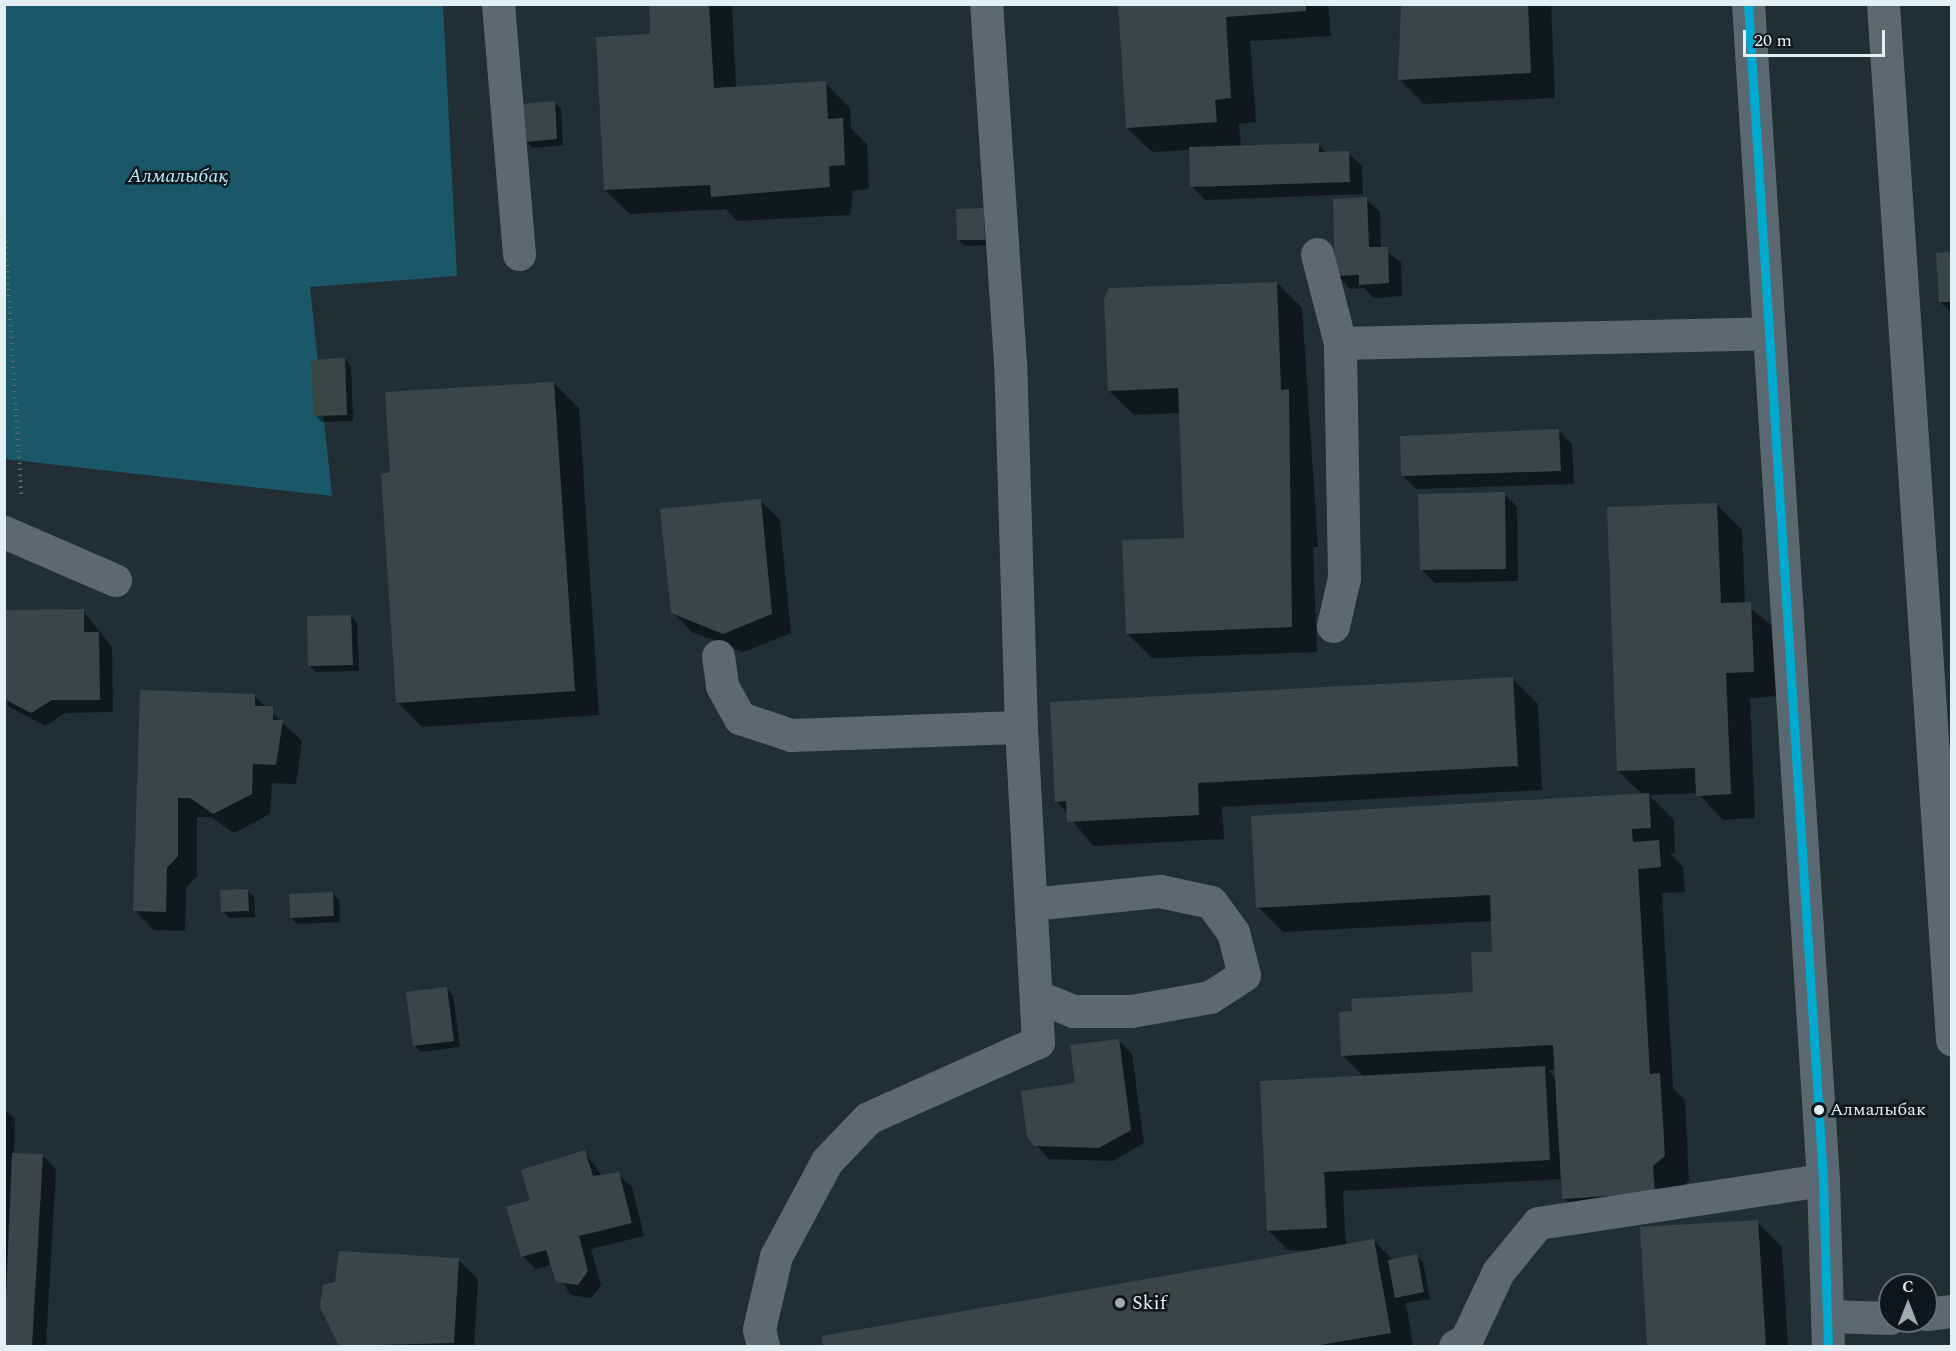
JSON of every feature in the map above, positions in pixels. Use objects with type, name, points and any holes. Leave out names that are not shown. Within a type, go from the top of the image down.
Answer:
[{"type":"main road","points":[[1748,4],[1822,1180],[1828,1331]]},
{"type":"street","points":[[498,4],[519,254]]},
{"type":"street","points":[[986,4],[1001,217],[1021,728],[1038,1042]]},
{"type":"street","points":[[1883,4],[1952,1040]]},
{"type":"street","points":[[1317,254],[1340,343],[1344,578],[1333,626]]},
{"type":"street","points":[[1340,343],[1769,333]]},
{"type":"street","points":[[14,536],[115,580]]},
{"type":"street","points":[[718,656],[722,686],[740,718],[791,735],[1021,728]]},
{"type":"street","points":[[763,1347],[759,1329],[776,1256],[827,1161],[868,1118],[1038,1042],[1131,1011],[1210,997],[1244,975],[1233,932],[1210,902],[1160,891],[1031,904]]},
{"type":"street","points":[[1036,996],[1073,1011],[1131,1011]]},
{"type":"street","points":[[1455,1347],[1466,1340],[1498,1272],[1538,1223],[1822,1180]]},
{"type":"street","points":[[1828,1331],[1878,1321]]},
{"type":"path","points":[[4,218],[14,536]]},
{"type":"green space","name":"Алмалыбақ","points":[[5,5],[443,5],[457,276],[310,287],[332,496],[5,459]]},
{"type":"building","points":[[649,4],[709,4],[714,88],[826,81],[828,119],[843,118],[845,165],[829,166],[830,187],[711,197],[710,185],[604,190],[596,37],[650,34]]},
{"type":"building","points":[[1118,4],[1306,4],[1306,11],[1226,17],[1231,98],[1215,100],[1217,122],[1126,128]]},
{"type":"building","points":[[1401,4],[1528,4],[1531,73],[1398,80]]},
{"type":"building","points":[[555,101],[557,139],[525,142],[522,104]]},
{"type":"building","points":[[1319,143],[1319,152],[1349,151],[1350,182],[1190,187],[1189,147]]},
{"type":"building","points":[[1367,197],[1369,247],[1388,247],[1389,283],[1359,285],[1359,275],[1335,276],[1333,199]]},
{"type":"building","points":[[984,208],[985,240],[957,240],[956,209]]},
{"type":"building","points":[[1952,252],[1952,302],[1939,302],[1936,253]]},
{"type":"building","points":[[1277,282],[1281,390],[1289,389],[1292,627],[1126,634],[1122,540],[1184,538],[1178,388],[1108,391],[1104,299],[1109,288]]},
{"type":"building","points":[[345,358],[347,415],[314,416],[311,360]]},
{"type":"building","points":[[554,382],[575,691],[396,703],[381,474],[390,472],[385,392]]},
{"type":"building","points":[[1559,429],[1561,471],[1401,476],[1400,436]]},
{"type":"building","points":[[1505,492],[1506,569],[1420,570],[1418,494]]},
{"type":"building","points":[[761,499],[772,614],[723,634],[671,613],[660,509]]},
{"type":"building","points":[[1717,503],[1721,603],[1751,602],[1754,672],[1726,673],[1731,794],[1696,796],[1695,768],[1617,771],[1607,507]]},
{"type":"building","points":[[84,609],[84,632],[99,632],[100,700],[52,700],[31,713],[4,699],[4,610]]},
{"type":"building","points":[[351,615],[353,665],[308,666],[307,616]]},
{"type":"building","points":[[1513,677],[1518,766],[1198,783],[1199,815],[1067,822],[1066,801],[1055,802],[1050,702]]},
{"type":"building","points":[[140,690],[255,694],[255,706],[273,706],[273,720],[283,720],[276,765],[253,764],[252,794],[213,814],[190,798],[178,798],[178,856],[167,868],[166,912],[133,911]]},
{"type":"building","points":[[1649,793],[1651,828],[1632,829],[1633,842],[1659,840],[1661,867],[1638,869],[1650,1074],[1660,1073],[1665,1156],[1653,1166],[1655,1193],[1562,1199],[1553,1045],[1341,1056],[1339,1012],[1352,1011],[1351,999],[1473,992],[1471,952],[1492,952],[1490,895],[1256,908],[1251,816]]},
{"type":"building","points":[[248,889],[249,911],[221,912],[220,890]]},
{"type":"building","points":[[333,892],[334,916],[290,918],[289,894]]},
{"type":"building","points":[[447,987],[454,1041],[413,1046],[406,992]]},
{"type":"building","points":[[1119,1039],[1131,1130],[1099,1148],[1034,1146],[1027,1137],[1021,1091],[1075,1083],[1070,1045]]},
{"type":"building","points":[[1545,1066],[1550,1160],[1324,1172],[1327,1228],[1267,1231],[1260,1081]]},
{"type":"building","points":[[585,1150],[593,1176],[619,1172],[632,1223],[579,1236],[588,1271],[578,1285],[556,1282],[546,1250],[521,1257],[506,1207],[530,1200],[521,1170]]},
{"type":"building","points":[[12,1153],[43,1154],[32,1346],[4,1346]]},
{"type":"building","points":[[1758,1220],[1766,1346],[1647,1346],[1640,1227]]},
{"type":"building","points":[[1374,1239],[1391,1333],[1314,1346],[823,1346],[822,1336]]},
{"type":"building","points":[[339,1251],[459,1258],[454,1343],[339,1346],[320,1307],[323,1285],[335,1282]]},
{"type":"building","points":[[1417,1254],[1424,1292],[1395,1298],[1388,1260]]},
{"type":"transit line","points":[[1748,4],[1823,1180],[1828,1346]]},
{"type":"place","name":"Алмалыбак","points":[[1819,1110]]},
{"type":"place","name":"Skif","points":[[1120,1303]]}]
